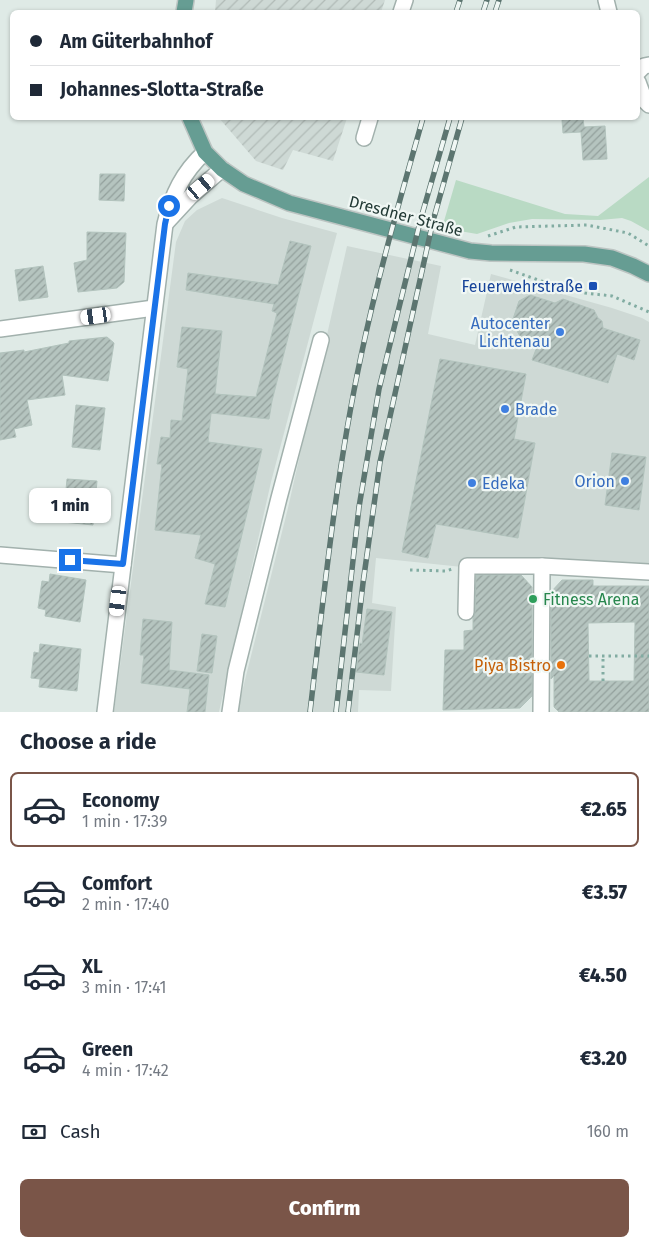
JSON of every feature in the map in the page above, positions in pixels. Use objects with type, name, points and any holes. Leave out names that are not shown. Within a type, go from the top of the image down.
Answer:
[{"type":"main road","name":"Dresdner Straße","points":[[191,120],[205,152],[222,169],[244,184],[289,203],[470,251],[491,253],[565,253],[603,256],[633,266],[649,274]]},
{"type":"street","points":[[640,87],[649,105]]},
{"type":"street","points":[[364,138],[369,120]]},
{"type":"street","points":[[105,712],[165,224],[169,206],[182,178],[195,160],[205,152]]},
{"type":"street","points":[[165,224],[191,196],[222,169]]},
{"type":"street","points":[[0,329],[154,308]]},
{"type":"street","points":[[230,712],[236,671],[278,498],[321,340]]},
{"type":"street","points":[[0,555],[123,564]]},
{"type":"street","points":[[466,612],[467,566],[542,566],[649,572]]},
{"type":"street","points":[[541,712],[542,566]]},
{"type":"path","points":[[470,251],[484,237],[516,227],[587,225],[628,232],[649,246]]},
{"type":"path","points":[[491,253],[510,270],[585,293],[612,296],[649,312]]},
{"type":"path","points":[[410,570],[446,571]]},
{"type":"path","points":[[589,656],[649,656]]},
{"type":"path","points":[[603,656],[603,681]]},
{"type":"shaded area","points":[[216,0],[385,0],[382,10],[215,10]]},
{"type":"shaded area","points":[[221,120],[346,120],[333,161],[293,150],[283,170],[256,161]]},
{"type":"shaded area","points":[[222,198],[282,218],[337,233],[271,482],[219,712],[114,712],[176,242],[185,221],[197,210]]},
{"type":"shaded area","points":[[347,246],[441,266],[428,334],[475,345],[491,274],[612,308],[649,322],[649,577],[472,568],[376,558],[372,603],[396,607],[391,691],[359,690],[358,712],[237,712],[288,508]]},
{"type":"green space","points":[[649,177],[649,231],[622,218],[600,220],[532,219],[509,223],[477,234],[442,228],[456,180],[565,214],[598,216]]},
{"type":"building","points":[[562,120],[583,120],[584,127],[605,126],[607,159],[583,160],[581,132],[563,133]]},
{"type":"building","points":[[100,174],[125,174],[124,201],[99,200]]},
{"type":"building","points":[[87,232],[126,233],[124,282],[117,288],[78,292],[74,263],[87,260]]},
{"type":"building","points":[[290,241],[311,246],[269,419],[211,413],[208,442],[262,449],[225,607],[205,604],[215,564],[195,558],[201,535],[155,530],[162,464],[157,464],[161,437],[170,438],[171,420],[182,421],[188,369],[177,367],[182,327],[222,331],[215,394],[256,397],[277,313],[272,311],[274,304],[186,290],[188,273],[278,285]]},
{"type":"building","points":[[43,266],[48,297],[19,301],[15,270]]},
{"type":"building","name":"Autocenter Lichtenau","points":[[530,295],[555,303],[563,299],[594,310],[602,321],[603,328],[640,340],[634,360],[617,354],[608,383],[532,360],[538,344],[521,338],[512,322],[519,301]]},
{"type":"building","points":[[107,337],[114,343],[108,381],[62,375],[65,395],[27,400],[32,425],[14,429],[16,437],[0,440],[0,353],[24,350],[24,352],[69,343],[69,341]]},
{"type":"building","name":"Edeka","points":[[440,359],[526,374],[514,439],[535,443],[518,538],[436,524],[428,558],[402,552]]},
{"type":"building","points":[[76,405],[105,408],[100,450],[72,447]]},
{"type":"building","name":"Orion","points":[[612,453],[646,457],[639,510],[605,505]]},
{"type":"building","points":[[67,479],[97,481],[93,525],[63,522]]},
{"type":"building","points":[[50,574],[86,580],[80,622],[45,616],[46,610],[38,608],[42,581],[49,582]]},
{"type":"building","points":[[476,575],[521,575],[532,587],[532,696],[520,708],[443,710],[445,650],[464,650],[464,631],[473,630]]},
{"type":"building","points":[[562,580],[593,580],[593,586],[649,586],[649,712],[559,712],[554,707],[554,676],[551,679],[551,592]],"holes":[[[635,622],[634,681],[589,681],[588,623]]]},
{"type":"building","points":[[367,609],[392,612],[384,675],[356,672]]},
{"type":"building","points":[[143,619],[172,622],[169,670],[209,675],[205,712],[187,712],[190,689],[141,683],[144,655],[140,655]]},
{"type":"building","points":[[202,634],[217,636],[212,673],[197,671]]},
{"type":"building","points":[[40,644],[81,649],[77,691],[39,687],[40,679],[31,678],[34,652],[39,653]]},
{"type":"railway","points":[[457,10],[460,0]]},
{"type":"railway","points":[[484,10],[487,0]]},
{"type":"railway","points":[[496,10],[499,0]]},
{"type":"railway","points":[[310,712],[331,533],[352,400],[390,236],[422,120]]},
{"type":"railway","points":[[336,712],[359,507],[379,389],[421,218],[449,120]]},
{"type":"railway","points":[[348,712],[380,462],[433,221],[461,120]]},
{"type":"place","name":"Feuerwehrstraße","points":[[593,286]]},
{"type":"place","name":"Autocenter Lichtenau","points":[[560,332]]},
{"type":"place","name":"Brade","points":[[505,409]]},
{"type":"place","name":"Orion","points":[[625,481]]},
{"type":"place","name":"Edeka","points":[[472,483]]},
{"type":"place","name":"Fitness Arena","points":[[533,599]]},
{"type":"place","name":"Piya Bistro","points":[[561,665]]},
{"type":"route","points":[[70,560],[123,564],[165,224],[169,206]]}]
